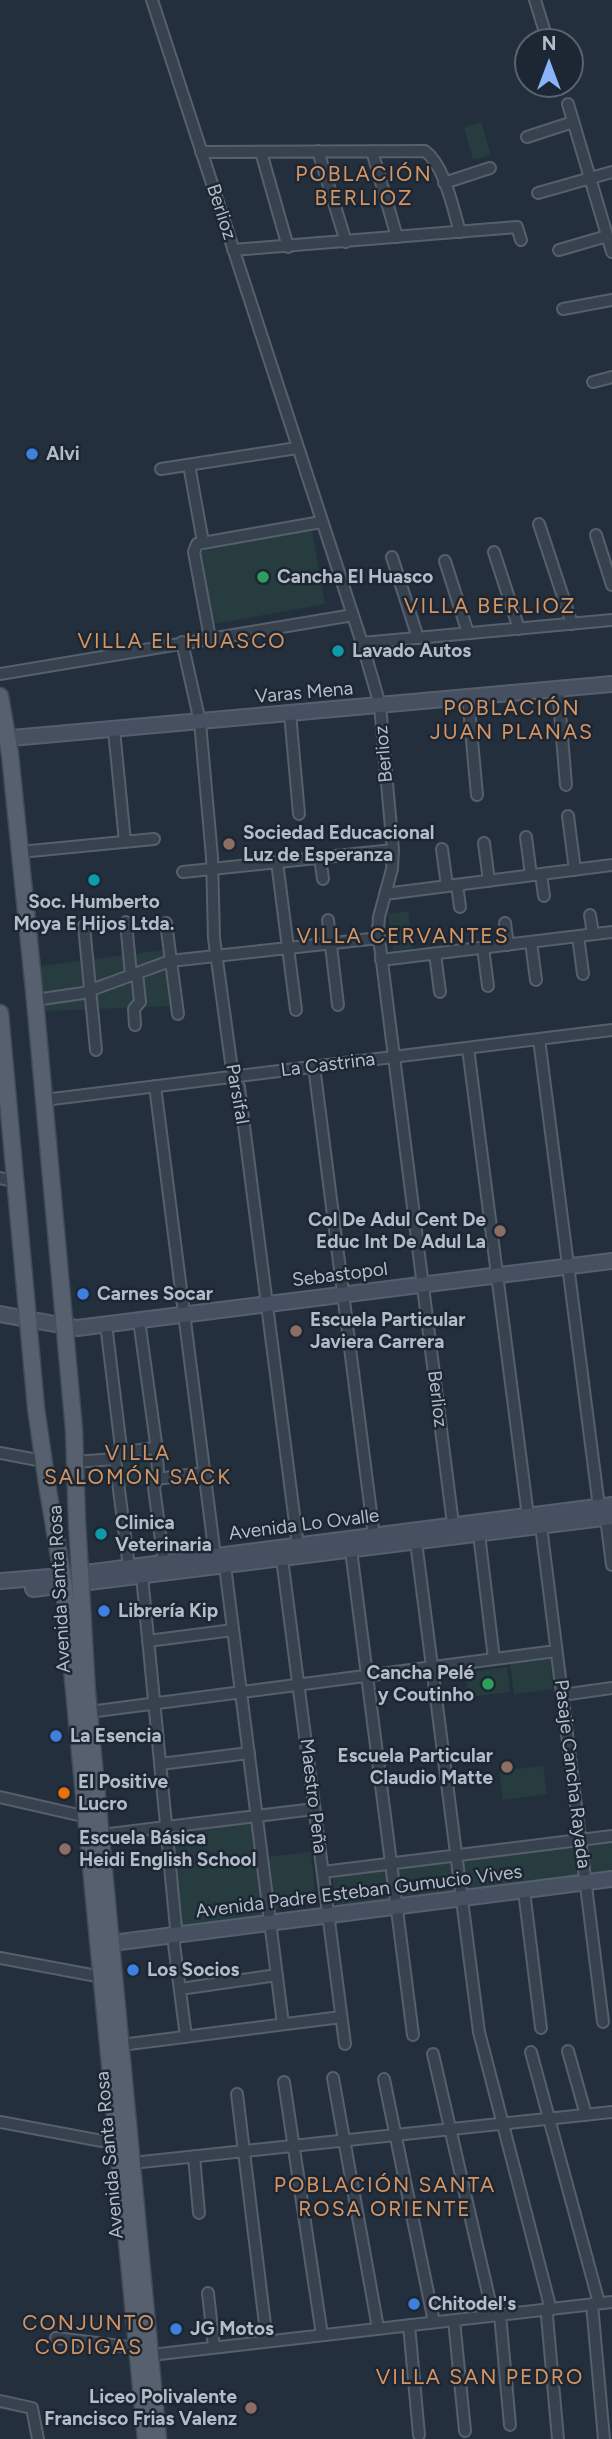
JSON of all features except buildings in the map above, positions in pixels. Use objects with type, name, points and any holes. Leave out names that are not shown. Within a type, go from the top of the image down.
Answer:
[{"type":"main road","name":"Avenida Santa Rosa","points":[[0,695],[20,852],[67,1328],[75,1462],[72,1580],[87,1817],[118,2144],[158,2439]]},
{"type":"main road","name":"Avenida Santa Rosa","points":[[0,1013],[8,1180],[43,1461],[72,1580],[89,1712],[132,2163],[144,2351],[146,2439]]},
{"type":"street","name":"Berlioz","points":[[152,0],[380,705],[393,850],[392,869],[378,920],[379,938],[454,1531]]},
{"type":"street","points":[[535,0],[544,28]]},
{"type":"street","points":[[568,104],[612,252]]},
{"type":"street","points":[[527,137],[573,122]]},
{"type":"street","points":[[372,150],[397,237]]},
{"type":"street","points":[[318,151],[345,242]]},
{"type":"street","points":[[201,152],[425,151],[432,157],[444,183],[456,232]]},
{"type":"street","points":[[261,152],[288,247]]},
{"type":"street","points":[[444,183],[490,168]]},
{"type":"street","points":[[538,193],[612,172]]},
{"type":"street","points":[[233,250],[517,227],[521,240]]},
{"type":"street","points":[[559,250],[607,236]]},
{"type":"street","points":[[563,309],[612,300]]},
{"type":"street","points":[[593,382],[612,377]]},
{"type":"street","points":[[162,469],[297,449]]},
{"type":"street","points":[[189,465],[203,542]]},
{"type":"street","points":[[209,638],[195,546],[203,542],[321,522]]},
{"type":"street","points":[[539,524],[572,624]]},
{"type":"street","points":[[596,535],[612,585]]},
{"type":"street","points":[[494,552],[519,629]]},
{"type":"street","points":[[392,558],[418,638]]},
{"type":"street","points":[[445,561],[468,633]]},
{"type":"street","points":[[0,674],[353,615]]},
{"type":"street","points":[[362,643],[612,620]]},
{"type":"street","name":"Parsifal","points":[[182,642],[200,722],[217,957],[233,1077],[239,1087],[298,1546]]},
{"type":"street","name":"Varas Mena","points":[[4,739],[612,684]]},
{"type":"street","points":[[558,689],[566,785]]},
{"type":"street","points":[[468,697],[477,794]]},
{"type":"street","points":[[290,713],[299,814]]},
{"type":"street","points":[[114,730],[125,842]]},
{"type":"street","points":[[568,816],[575,870]]},
{"type":"street","points":[[526,837],[544,896]]},
{"type":"street","points":[[20,852],[153,839]]},
{"type":"street","points":[[484,843],[489,881]]},
{"type":"street","points":[[442,849],[460,907]]},
{"type":"street","points":[[183,872],[393,850]]},
{"type":"street","points":[[320,858],[323,879]]},
{"type":"street","points":[[277,862],[296,1010]]},
{"type":"street","points":[[385,894],[612,865]]},
{"type":"street","points":[[590,915],[593,934]]},
{"type":"street","points":[[328,920],[338,1005]]},
{"type":"street","points":[[126,922],[139,1002],[134,1009],[135,1026]]},
{"type":"street","points":[[505,922],[508,945]]},
{"type":"street","points":[[166,923],[177,1014]]},
{"type":"street","points":[[84,926],[96,1051]]},
{"type":"street","points":[[381,960],[612,932]]},
{"type":"street","points":[[578,936],[583,974]]},
{"type":"street","points":[[35,1000],[90,991],[170,961],[379,938]]},
{"type":"street","points":[[531,942],[536,980]]},
{"type":"street","points":[[483,948],[488,986]]},
{"type":"street","points":[[435,954],[440,992]]},
{"type":"street","points":[[611,1030],[612,1042]]},
{"type":"street","name":"La Castrina","points":[[44,1100],[611,1030]]},
{"type":"street","points":[[539,1039],[568,1266],[607,1512],[612,1565]]},
{"type":"street","points":[[468,1048],[528,1516]]},
{"type":"street","points":[[314,1066],[374,1536]]},
{"type":"street","points":[[155,1086],[204,1473],[233,1630],[283,2024]]},
{"type":"street","name":"Sebastopol","points":[[0,1322],[67,1328],[612,1261]]},
{"type":"street","name":"Sebastopol","points":[[0,1314],[28,1324]]},
{"type":"street","points":[[139,1320],[158,1471],[154,1488],[164,1563]]},
{"type":"street","points":[[106,1324],[121,1448],[117,1456],[129,1567]]},
{"type":"street","points":[[75,1462],[155,1448]]},
{"type":"street","points":[[0,1453],[43,1461]]},
{"type":"street","points":[[156,1479],[204,1473]]},
{"type":"street","name":"Avenida Lo Ovalle","points":[[0,1581],[142,1576],[281,1553],[351,1550],[416,1542],[454,1531],[528,1516],[607,1512]]},
{"type":"street","name":"Avenida Lo Ovalle","points":[[281,1553],[298,1546],[374,1536],[454,1531],[479,1534],[541,1526],[607,1512]]},
{"type":"street","name":"Pasaje Cancha Rayada","points":[[541,1526],[603,2022]]},
{"type":"street","points":[[479,1534],[494,1659]]},
{"type":"street","points":[[416,1542],[479,2032],[549,2302],[558,2439]]},
{"type":"street","points":[[351,1550],[413,2035]]},
{"type":"street","name":"Maestro Peña","points":[[281,1553],[345,2044]]},
{"type":"street","name":"Avenida Lo Ovalle","points":[[0,1589],[72,1580],[129,1567],[220,1561]]},
{"type":"street","points":[[142,1576],[174,1944],[186,2036]]},
{"type":"street","points":[[148,1640],[233,1630]]},
{"type":"street","points":[[89,1712],[556,1651]]},
{"type":"street","points":[[562,1695],[612,1688]]},
{"type":"street","points":[[160,1764],[249,1753]]},
{"type":"street","points":[[0,1797],[87,1817]]},
{"type":"street","points":[[101,1835],[314,1809]]},
{"type":"street","points":[[323,1872],[612,1836]]},
{"type":"street","name":"Avenida Padre Esteban Gumucio Vives","points":[[112,1943],[612,1879]]},
{"type":"street","points":[[524,1891],[541,2028]]},
{"type":"street","points":[[0,1958],[102,1977],[112,1943]]},
{"type":"street","points":[[180,1989],[277,1975]]},
{"type":"street","points":[[121,2045],[341,2017]]},
{"type":"street","points":[[568,2051],[586,2115]]},
{"type":"street","points":[[531,2052],[596,2303],[604,2439]]},
{"type":"street","points":[[432,2054],[496,2315],[510,2425]]},
{"type":"street","points":[[334,2078],[378,2329]]},
{"type":"street","points":[[384,2079],[434,2322]]},
{"type":"street","points":[[284,2082],[322,2335]]},
{"type":"street","points":[[237,2094],[267,2341]]},
{"type":"street","points":[[132,2163],[612,2112]]},
{"type":"street","points":[[0,2122],[118,2144]]},
{"type":"street","points":[[194,2156],[199,2213]]},
{"type":"street","points":[[208,2293],[214,2347]]},
{"type":"street","points":[[56,2337],[144,2351],[214,2347],[612,2302]]},
{"type":"street","points":[[454,2320],[465,2431]]},
{"type":"street","points":[[409,2325],[419,2435]]},
{"type":"street","points":[[0,2401],[32,2408],[38,2439]]},
{"type":"green space","points":[[481,122],[491,155],[473,160],[464,127]]},
{"type":"green space","name":"Cancha El Huasco","points":[[312,530],[325,604],[214,624],[200,551]]},
{"type":"green space","points":[[408,911],[413,948],[393,951],[388,914]]},
{"type":"green space","points":[[164,950],[165,959],[82,990],[44,995],[40,966]]},
{"type":"green space","points":[[166,966],[171,1006],[46,1011],[45,1002]]},
{"type":"green space","points":[[153,1451],[154,1473],[150,1484],[121,1487],[121,1458],[126,1452]]},
{"type":"green space","points":[[550,1658],[553,1689],[514,1694],[510,1663]]},
{"type":"green space","name":"Cancha Pelé y Coutinho","points":[[507,1667],[510,1692],[468,1697],[465,1673]]},
{"type":"green space","points":[[543,1766],[547,1794],[503,1800],[499,1771]]},
{"type":"green space","points":[[252,1819],[266,1916],[183,1930],[178,1926],[171,1827]]},
{"type":"green space","points":[[612,1837],[612,1871],[337,1907],[332,1873]]},
{"type":"green space","points":[[311,1852],[316,1904],[272,1910],[266,1857]]},
{"type":"place","name":"Alvi","points":[[32,454]]},
{"type":"place","name":"Cancha El Huasco","points":[[263,577]]},
{"type":"place","name":"Lavado Autos","points":[[338,651]]},
{"type":"place","name":"Sociedad Educacional Luz de Esperanza","points":[[229,844]]},
{"type":"place","name":"Soc. Humberto Moya E Hijos Ltda.","points":[[94,880]]},
{"type":"place","name":"Col De Adul Cent De Educ Int De Adul La","points":[[500,1231]]},
{"type":"place","name":"Carnes Socar","points":[[83,1294]]},
{"type":"place","name":"Escuela Particular Javiera Carrera","points":[[296,1331]]},
{"type":"place","name":"Clinica Veterinaria","points":[[101,1534]]},
{"type":"place","name":"Librería Kip","points":[[104,1611]]},
{"type":"place","name":"Cancha Pelé y Coutinho","points":[[488,1684]]},
{"type":"place","name":"La Esencia","points":[[56,1736]]},
{"type":"place","name":"Escuela Particular Claudio Matte","points":[[507,1767]]},
{"type":"place","name":"El Positive Lucro","points":[[64,1793]]},
{"type":"place","name":"Escuela Básica Heidi English School","points":[[65,1849]]},
{"type":"place","name":"Los Socios","points":[[133,1970]]},
{"type":"place","name":"Chitodel's","points":[[414,2304]]},
{"type":"place","name":"JG Motos","points":[[176,2329]]},
{"type":"place","name":"Liceo Polivalente Francisco Frias Valenz","points":[[251,2408]]},
{"type":"district","name":"POBLACIÓN BERLIOZ","points":[[364,187]]},
{"type":"district","name":"VILLA BERLIOZ","points":[[490,607]]},
{"type":"district","name":"VILLA EL HUASCO","points":[[182,642]]},
{"type":"district","name":"POBLACIÓN JUAN PLANAS","points":[[512,721]]},
{"type":"district","name":"VILLA CERVANTES","points":[[403,937]]},
{"type":"district","name":"VILLA SALOMÓN SACK","points":[[138,1466]]},
{"type":"district","name":"POBLACIÓN SANTA ROSA ORIENTE","points":[[385,2198]]},
{"type":"district","name":"CONJUNTO CODIGAS","points":[[89,2336]]},
{"type":"district","name":"VILLA SAN PEDRO","points":[[480,2378]]}]
